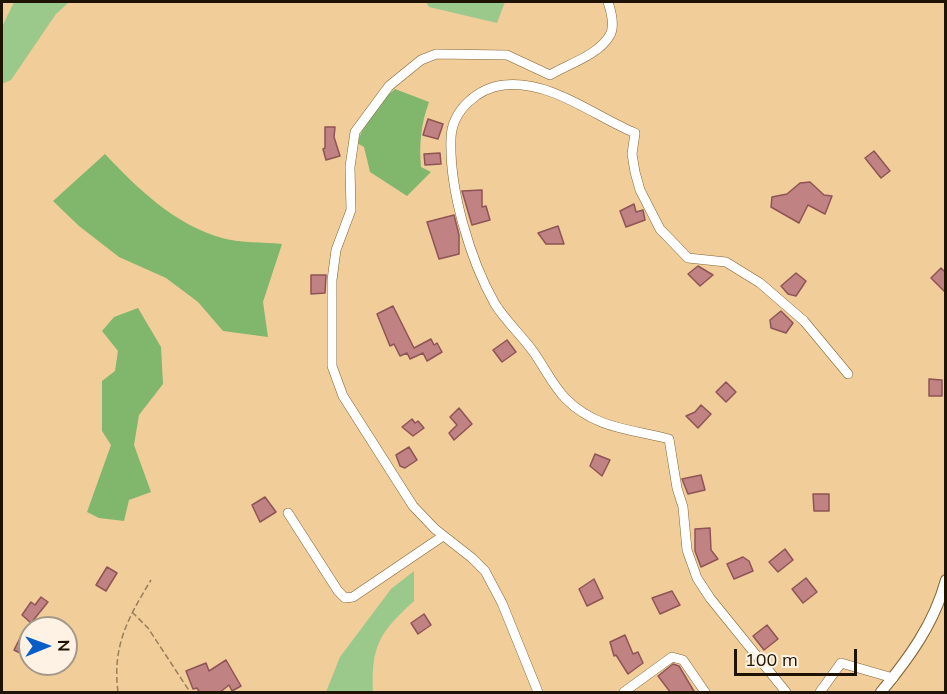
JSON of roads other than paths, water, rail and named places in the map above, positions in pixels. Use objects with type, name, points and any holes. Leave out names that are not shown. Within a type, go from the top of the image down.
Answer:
[{"type":"main road","points":[[881,693],[908,660],[932,620],[945,580]]},
{"type":"street","points":[[538,693],[502,603],[485,571],[424,519],[400,489],[349,408],[333,374],[334,263],[340,236],[351,210],[350,167],[355,132],[389,86],[427,56],[493,53],[517,59],[546,75],[560,70],[596,49],[611,34],[612,24],[608,2]]},
{"type":"street","points":[[786,693],[710,598],[697,578],[687,550],[684,507],[677,488],[669,439],[610,427],[592,418],[566,399],[520,334],[496,305],[470,246],[456,196],[451,138],[459,114],[469,100],[482,91],[503,85],[519,85],[569,100],[635,133],[632,154],[635,172],[640,190],[660,229],[688,258],[726,262],[760,283],[804,321],[848,374]]},
{"type":"street","points":[[288,513],[338,591],[345,598],[353,597],[443,536]]},
{"type":"street","points":[[624,693],[672,657],[683,660],[705,693]]},
{"type":"street","points":[[820,693],[841,663],[893,678]]}]
